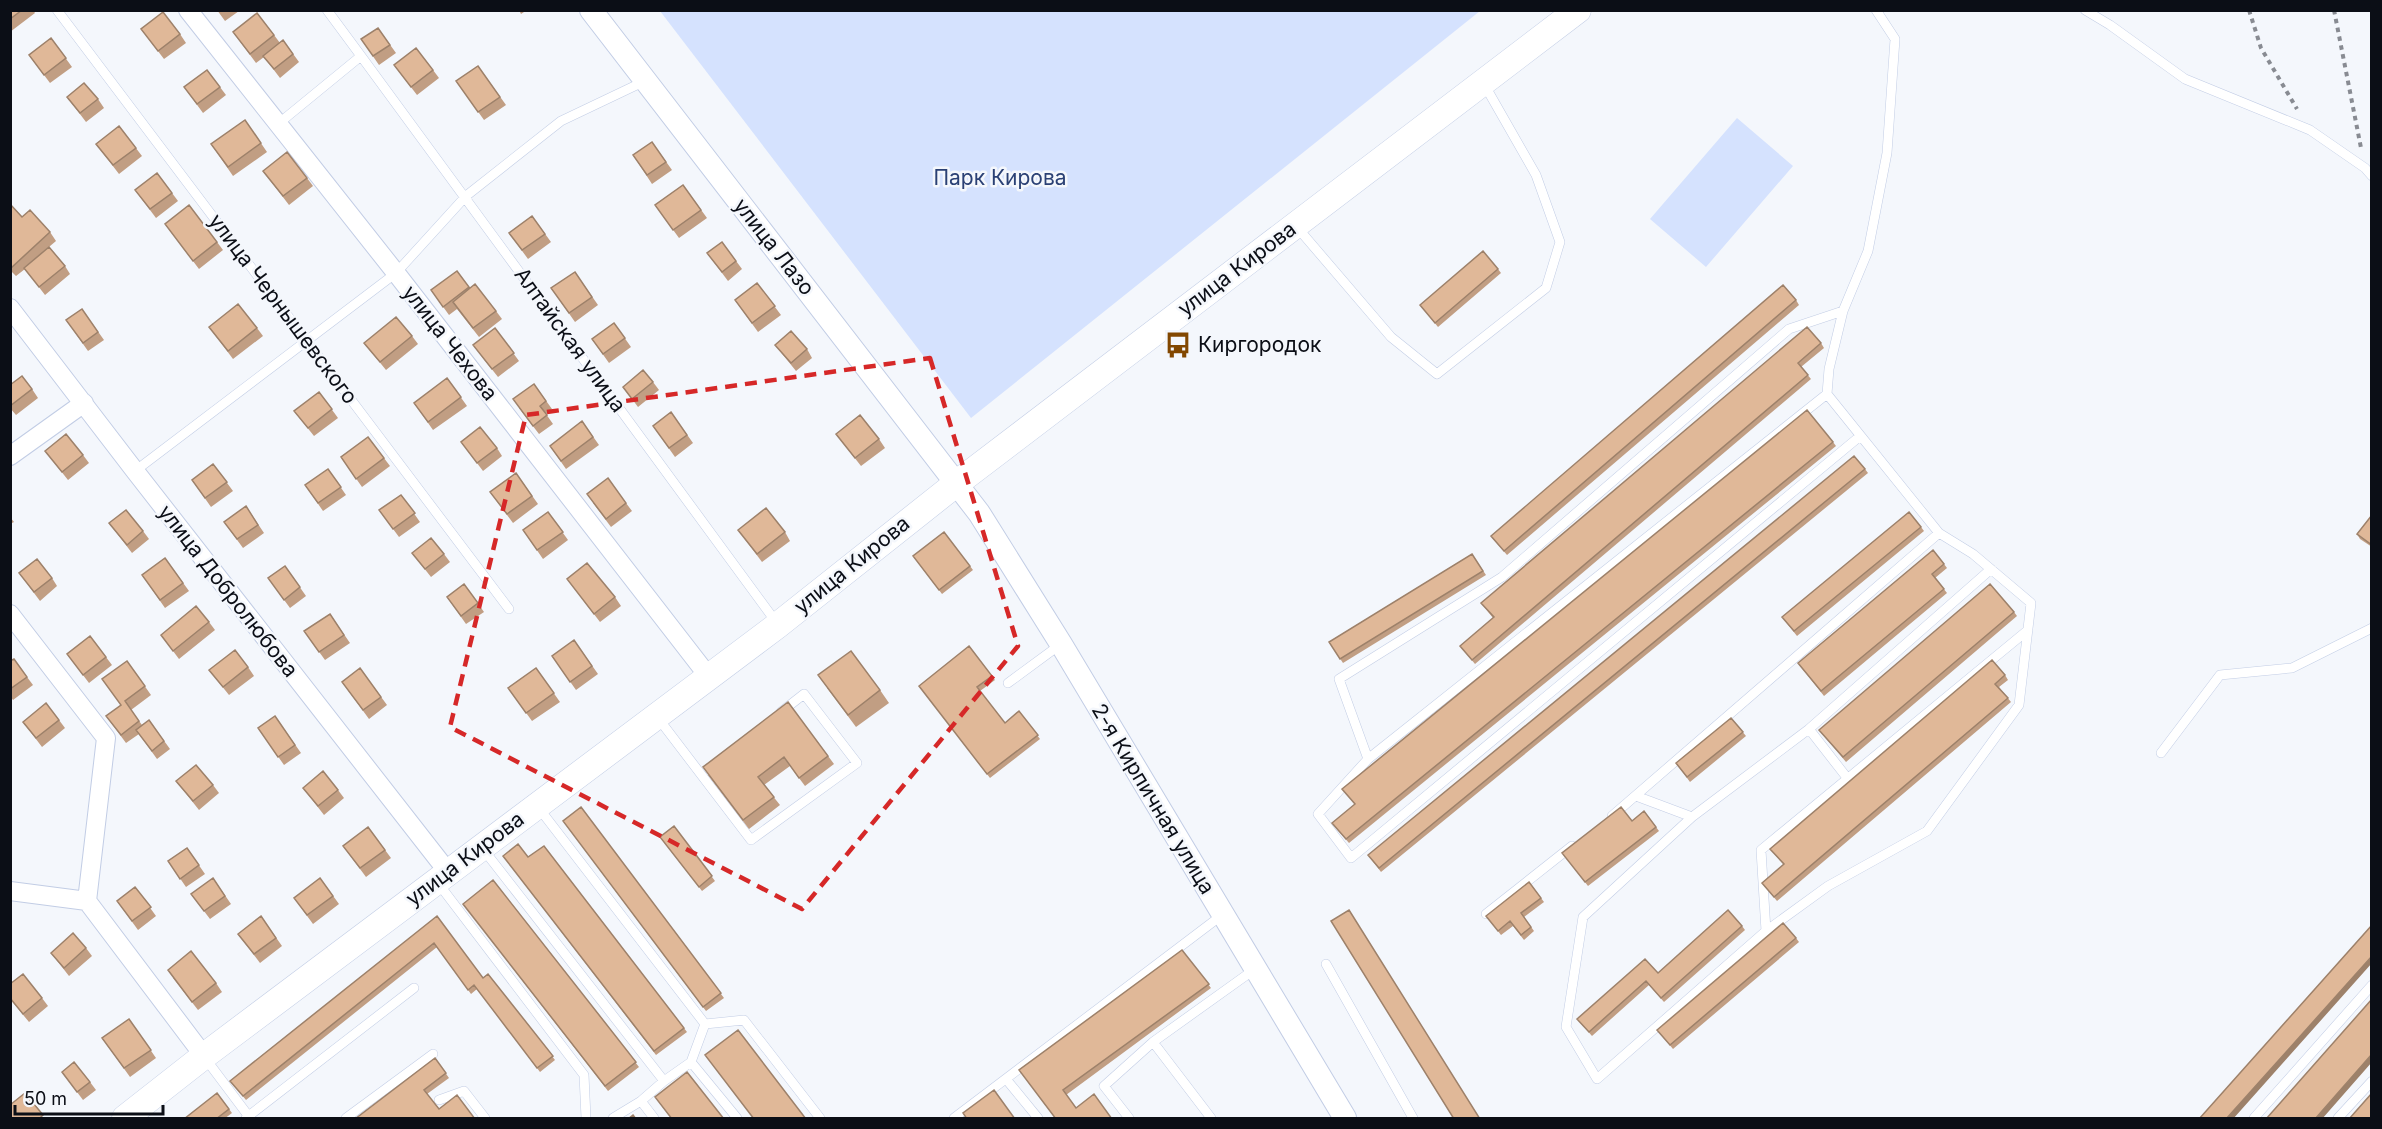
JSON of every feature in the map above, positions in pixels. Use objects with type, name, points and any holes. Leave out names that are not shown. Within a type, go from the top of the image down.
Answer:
[{"type":"main road","name":"улица Кирова","points":[[125,1119],[204,1056],[778,625],[957,483],[1578,10]]},
{"type":"street","name":"улица Чехова","points":[[188,10],[396,273],[709,677]]},
{"type":"street","name":"улица Лазо","points":[[591,10],[957,483]]},
{"type":"street","name":"улица Добролюбова","points":[[10,308],[442,876]]},
{"type":"street","points":[[10,456],[84,403]]},
{"type":"street","name":"2-я Кирпичная улица","points":[[957,483],[979,513],[1061,644],[1345,1119]]},
{"type":"street","points":[[10,614],[106,738],[87,902],[204,1056]]},
{"type":"street","points":[[10,891],[87,902]]},
{"type":"lane","name":"улица Чернышевского","points":[[57,10],[509,609]]},
{"type":"lane","name":"Алтайская улица","points":[[327,10],[466,196],[778,625]]},
{"type":"lane","points":[[1876,10],[1895,39],[1887,153],[1868,251],[1843,311],[1829,369],[1827,394],[1859,437],[1939,533],[1973,554],[1991,569],[2031,603],[2019,705],[1927,831],[1828,886],[1766,931],[1598,1079],[1566,1027],[1583,917],[1692,817],[1809,729],[1991,569]]},
{"type":"lane","points":[[2085,10],[2110,25],[2185,79],[2310,130],[2365,168],[2372,176]]},
{"type":"lane","points":[[278,124],[361,56]]},
{"type":"lane","points":[[135,471],[396,273],[466,196],[561,121],[646,81]]},
{"type":"lane","points":[[1295,225],[1391,337],[1437,374],[1546,288],[1560,242],[1536,175],[1483,82]]},
{"type":"lane","points":[[1368,759],[1339,679],[1502,577],[1789,329],[1843,311]]},
{"type":"lane","points":[[1827,394],[1368,759],[1318,814],[1351,858],[1859,437]]},
{"type":"lane","points":[[1608,818],[1939,533]]},
{"type":"lane","points":[[2161,753],[2220,675],[2292,668],[2372,628]]},
{"type":"lane","points":[[1766,931],[1761,850],[2028,630]]},
{"type":"lane","points":[[1008,683],[1061,644]]},
{"type":"lane","points":[[657,716],[751,840],[857,763],[804,694],[776,715]]},
{"type":"lane","points":[[1809,729],[1848,779]]},
{"type":"lane","points":[[699,772],[709,765]]},
{"type":"lane","points":[[1636,796],[1692,817]]},
{"type":"lane","points":[[536,806],[705,1024]]},
{"type":"lane","points":[[1486,914],[1580,840]]},
{"type":"lane","points":[[481,848],[664,1081]]},
{"type":"lane","points":[[442,876],[584,1075],[586,1119]]},
{"type":"lane","points":[[954,1118],[1223,915]]},
{"type":"lane","points":[[1326,964],[1413,1119]]},
{"type":"lane","points":[[1129,1119],[1104,1086],[1153,1042],[1255,969]]},
{"type":"lane","points":[[2254,1119],[2372,985]]},
{"type":"lane","points":[[204,1056],[248,1118],[414,988]]},
{"type":"lane","points":[[705,1024],[744,1020],[820,1119]]},
{"type":"lane","points":[[613,1119],[692,1062],[705,1024]]},
{"type":"lane","points":[[1153,1042],[1211,1119]]},
{"type":"lane","points":[[346,1119],[433,1054]]},
{"type":"lane","points":[[692,1062],[737,1119]]},
{"type":"lane","points":[[1006,1079],[1038,1119]]},
{"type":"lane","points":[[2338,1119],[2372,1081]]},
{"type":"lane","points":[[438,1100],[464,1091],[485,1119]]},
{"type":"lane","points":[[641,1101],[654,1119]]},
{"type":"path","points":[[2249,10],[2261,48],[2310,130]]},
{"type":"path","points":[[2334,10],[2365,168]]},
{"type":"highlighted area","points":[[930,358],[1018,646],[802,909],[450,727],[526,415]]},
{"type":"green space","name":"Парк Кирова","points":[[660,11],[1480,11],[971,418]]},
{"type":"green space","points":[[1737,118],[1793,166],[1706,267],[1650,219]]},
{"type":"building","points":[[10,10],[22,10],[10,19]]},
{"type":"building","points":[[163,12],[180,34],[158,51],[141,29]]},
{"type":"building","points":[[257,13],[274,35],[250,54],[233,32]]},
{"type":"building","points":[[378,28],[390,45],[373,56],[361,39]]},
{"type":"building","points":[[51,38],[66,58],[44,75],[29,55]]},
{"type":"building","points":[[283,40],[293,54],[274,69],[263,56]]},
{"type":"building","points":[[416,48],[433,70],[411,87],[394,65]]},
{"type":"building","points":[[478,66],[500,97],[478,112],[456,81]]},
{"type":"building","points":[[207,70],[220,87],[197,104],[184,87]]},
{"type":"building","points":[[84,83],[98,99],[80,113],[67,97]]},
{"type":"building","points":[[245,120],[261,143],[228,167],[211,144]]},
{"type":"building","points":[[119,126],[136,148],[113,165],[96,144]]},
{"type":"building","points":[[652,142],[666,162],[647,175],[633,155]]},
{"type":"building","points":[[287,152],[307,178],[283,196],[263,171]]},
{"type":"building","points":[[157,173],[172,193],[150,209],[135,190]]},
{"type":"building","points":[[683,185],[701,210],[673,230],[655,205]]},
{"type":"building","points":[[10,204],[22,217],[30,210],[50,232],[11,268]]},
{"type":"building","points":[[189,205],[217,242],[193,261],[165,224]]},
{"type":"building","points":[[532,216],[545,234],[522,250],[509,233]]},
{"type":"building","points":[[722,242],[736,261],[722,272],[707,253]]},
{"type":"building","points":[[49,247],[65,266],[39,287],[24,268]]},
{"type":"building","points":[[1483,251],[1498,269],[1435,323],[1420,305]]},
{"type":"building","points":[[457,271],[469,287],[443,307],[431,290]]},
{"type":"building","points":[[575,272],[592,297],[569,313],[551,288]]},
{"type":"building","points":[[757,283],[775,306],[752,323],[735,300]]},
{"type":"building","points":[[475,284],[496,311],[473,328],[453,302]]},
{"type":"building","points":[[1783,285],[1796,300],[1504,551],[1491,536]]},
{"type":"building","points":[[238,304],[257,328],[228,351],[209,327]]},
{"type":"building","points":[[82,309],[98,332],[83,343],[66,320]]},
{"type":"building","points":[[396,317],[412,336],[380,362],[364,343]]},
{"type":"building","points":[[614,323],[625,338],[603,354],[592,339]]},
{"type":"building","points":[[1807,327],[1821,343],[1798,363],[1808,375],[1472,660],[1460,646],[1494,617],[1481,603]]},
{"type":"building","points":[[495,328],[514,353],[492,369],[473,345]]},
{"type":"building","points":[[791,331],[807,349],[791,363],[775,345]]},
{"type":"building","points":[[643,370],[653,382],[632,399],[623,387]]},
{"type":"building","points":[[22,376],[32,389],[10,406],[10,385]]},
{"type":"building","points":[[447,378],[461,397],[428,422],[414,403]]},
{"type":"building","points":[[534,384],[546,401],[540,406],[547,415],[533,426],[513,399]]},
{"type":"building","points":[[319,392],[332,409],[308,428],[294,411]]},
{"type":"building","points":[[1807,410],[1833,442],[1346,839],[1332,823],[1355,804],[1342,789]]},
{"type":"building","points":[[671,412],[687,435],[669,448],[653,426]]},
{"type":"building","points":[[860,415],[879,439],[855,458],[836,434]]},
{"type":"building","points":[[582,421],[593,437],[561,461],[550,446]]},
{"type":"building","points":[[480,427],[497,448],[477,463],[461,442]]},
{"type":"building","points":[[66,434],[83,455],[62,472],[45,451]]},
{"type":"building","points":[[368,437],[384,458],[356,479],[341,457]]},
{"type":"building","points":[[1854,456],[1865,469],[1379,868],[1368,855]]},
{"type":"building","points":[[213,464],[227,482],[205,498],[192,480]]},
{"type":"building","points":[[328,469],[341,487],[318,503],[305,485]]},
{"type":"building","points":[[516,473],[532,496],[507,514],[490,492]]},
{"type":"building","points":[[608,478],[626,503],[606,519],[587,494]]},
{"type":"building","points":[[401,495],[415,513],[393,529],[379,510]]},
{"type":"building","points":[[246,506],[258,525],[237,539],[224,522]]},
{"type":"building","points":[[766,508],[785,532],[757,554],[738,530]]},
{"type":"building","points":[[126,510],[143,531],[127,545],[109,523]]},
{"type":"building","points":[[548,512],[563,532],[537,550],[523,530]]},
{"type":"building","points":[[1909,512],[1921,527],[1794,631],[1782,617]]},
{"type":"building","points":[[2372,515],[2372,545],[2357,534]]},
{"type":"building","points":[[944,532],[970,566],[939,590],[913,556]]},
{"type":"building","points":[[431,538],[444,554],[425,569],[412,553]]},
{"type":"building","points":[[1933,550],[1944,564],[1932,574],[1944,589],[1821,691],[1798,663]]},
{"type":"building","points":[[1472,554],[1483,571],[1340,659],[1329,642]]},
{"type":"building","points":[[165,558],[183,583],[160,600],[142,575]]},
{"type":"building","points":[[37,559],[52,578],[34,592],[19,573]]},
{"type":"building","points":[[587,563],[615,597],[594,614],[567,579]]},
{"type":"building","points":[[285,566],[300,587],[284,600],[268,578]]},
{"type":"building","points":[[464,584],[478,603],[461,616],[447,597]]},
{"type":"building","points":[[1990,584],[2014,612],[1843,757],[1819,730]]},
{"type":"building","points":[[196,606],[209,622],[173,651],[161,635]]},
{"type":"building","points":[[330,614],[344,635],[319,652],[304,631]]},
{"type":"building","points":[[90,636],[106,657],[83,675],[67,654]]},
{"type":"building","points":[[574,640],[592,666],[570,682],[552,656]]},
{"type":"building","points":[[969,646],[992,676],[977,687],[1005,723],[1019,711],[1038,735],[987,774],[919,686]]},
{"type":"building","points":[[235,650],[248,667],[223,687],[209,670]]},
{"type":"building","points":[[851,651],[880,690],[848,715],[818,675]]},
{"type":"building","points":[[14,659],[27,677],[10,689],[10,661]]},
{"type":"building","points":[[1992,660],[2005,675],[1995,684],[2008,698],[1774,897],[1762,883],[1784,864],[1770,849]]},
{"type":"building","points":[[127,661],[145,686],[125,701],[139,721],[121,735],[106,716],[121,705],[102,679]]},
{"type":"building","points":[[360,668],[381,697],[363,710],[342,682]]},
{"type":"building","points":[[536,668],[554,693],[526,713],[508,688]]},
{"type":"building","points":[[788,702],[828,756],[799,778],[784,757],[758,777],[774,797],[743,820],[703,767]]},
{"type":"building","points":[[46,703],[59,720],[36,738],[23,722]]},
{"type":"building","points":[[275,716],[295,745],[278,757],[258,728]]},
{"type":"building","points":[[1731,718],[1743,732],[1687,777],[1676,763]]},
{"type":"building","points":[[149,720],[164,741],[152,751],[136,730]]},
{"type":"building","points":[[196,765],[213,785],[193,801],[176,781]]},
{"type":"building","points":[[323,771],[338,790],[318,806],[303,788]]},
{"type":"building","points":[[581,807],[721,993],[703,1007],[563,821]]},
{"type":"building","points":[[1621,807],[1632,821],[1644,811],[1656,827],[1585,882],[1562,853]]},
{"type":"building","points":[[674,826],[712,876],[699,887],[660,837]]},
{"type":"building","points":[[368,827],[385,850],[360,868],[343,846]]},
{"type":"building","points":[[518,844],[528,857],[544,846],[684,1028],[654,1051],[503,856]]},
{"type":"building","points":[[187,848],[199,865],[180,879],[168,861]]},
{"type":"building","points":[[213,878],[225,896],[204,911],[191,894]]},
{"type":"building","points":[[320,878],[333,896],[307,915],[294,898]]},
{"type":"building","points":[[493,880],[636,1062],[605,1086],[463,904]]},
{"type":"building","points":[[1529,882],[1541,898],[1521,913],[1531,927],[1521,935],[1510,921],[1498,931],[1486,916]]},
{"type":"building","points":[[135,887],[151,907],[132,921],[117,901]]},
{"type":"building","points":[[1349,910],[1480,1119],[1454,1119],[1331,921]]},
{"type":"building","points":[[1728,910],[1742,926],[1661,998],[1646,981],[1589,1032],[1577,1019],[1645,959],[1658,973]]},
{"type":"building","points":[[261,916],[276,938],[254,954],[238,934]]},
{"type":"building","points":[[437,916],[483,978],[488,974],[553,1056],[537,1068],[474,985],[468,990],[434,943],[243,1096],[230,1081]]},
{"type":"building","points":[[1783,923],[1796,938],[1670,1045],[1657,1030]]},
{"type":"building","points":[[2372,925],[2372,956],[2226,1119],[2199,1119]]},
{"type":"building","points":[[73,933],[86,948],[64,968],[51,953]]},
{"type":"building","points":[[1182,950],[1209,984],[1063,1090],[1076,1108],[1094,1094],[1112,1119],[1056,1119],[1019,1070]]},
{"type":"building","points":[[191,951],[216,983],[192,1002],[168,970]]},
{"type":"building","points":[[23,974],[42,998],[23,1014],[10,998],[10,984]]},
{"type":"building","points":[[2372,999],[2372,1054],[2315,1119],[2266,1119]]},
{"type":"building","points":[[129,1019],[151,1050],[124,1068],[102,1038]]},
{"type":"building","points":[[738,1030],[806,1119],[754,1119],[705,1055]]},
{"type":"building","points":[[435,1058],[446,1073],[424,1090],[439,1109],[457,1095],[475,1119],[355,1119]]},
{"type":"building","points":[[74,1062],[90,1082],[77,1092],[62,1072]]},
{"type":"building","points":[[687,1072],[724,1119],[672,1119],[655,1097]]},
{"type":"building","points":[[994,1090],[1015,1119],[967,1119],[963,1113]]},
{"type":"building","points":[[25,1093],[43,1115],[39,1119],[10,1119],[10,1105]]},
{"type":"building","points":[[217,1093],[229,1109],[216,1119],[184,1119]]},
{"type":"building","points":[[2372,1093],[2372,1119],[2349,1119]]},
{"type":"place","name":"Киргородок","points":[[1178,345]]}]
